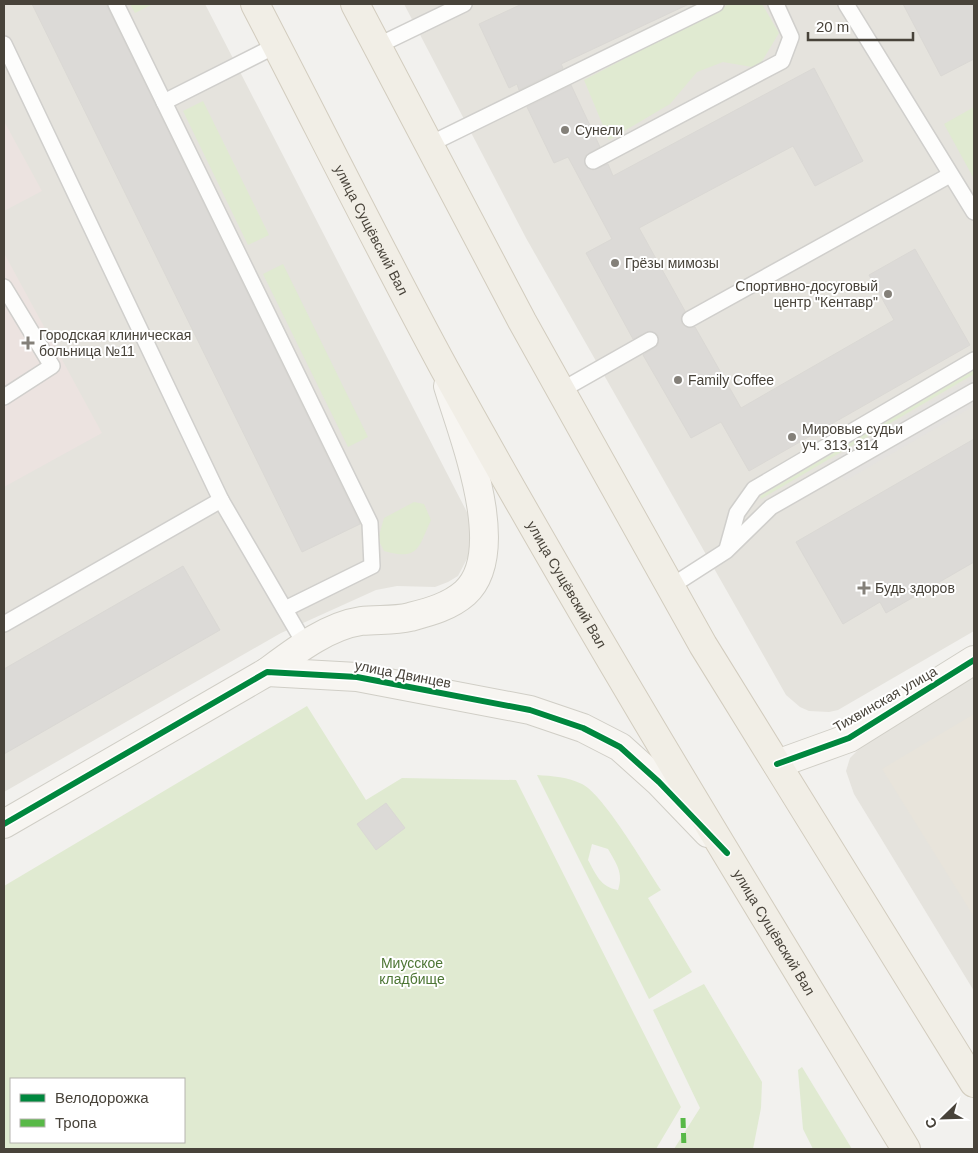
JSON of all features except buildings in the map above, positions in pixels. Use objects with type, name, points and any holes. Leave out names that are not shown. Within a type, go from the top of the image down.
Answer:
[{"type":"main road","name":"улица Сущёвский Вал","points":[[255,4],[443,365],[631,695],[906,1149]]},
{"type":"main road","points":[[355,4],[560,391],[703,645],[974,1082]]},
{"type":"street","points":[[4,824],[268,672],[331,631],[359,622],[407,618],[440,609],[466,592],[481,566],[486,532],[479,495],[443,365]]},
{"type":"street","name":"Тихвинская улица","points":[[777,764],[849,738],[974,660]]},
{"type":"street","name":"улица Двинцев","points":[[268,672],[357,677],[530,710],[583,728],[620,747],[659,782],[727,853]]},
{"type":"lane","points":[[116,4],[370,523],[372,566],[285,609]]},
{"type":"lane","points":[[377,46],[464,4]]},
{"type":"lane","points":[[428,145],[716,4]]},
{"type":"lane","points":[[593,161],[782,61],[791,37],[776,4]]},
{"type":"lane","points":[[846,4],[974,212]]},
{"type":"lane","points":[[4,44],[221,500],[306,646]]},
{"type":"lane","points":[[164,102],[277,45]]},
{"type":"lane","points":[[690,319],[950,175]]},
{"type":"lane","points":[[4,287],[52,366],[4,397]]},
{"type":"lane","points":[[560,391],[650,340]]},
{"type":"lane","points":[[726,551],[737,513],[754,489],[974,360]]},
{"type":"lane","points":[[670,587],[726,551],[771,507],[974,391]]},
{"type":"lane","points":[[4,624],[221,500]]},
{"type":"shaded area","points":[[4,4],[205,4],[470,518],[470,553],[458,576],[448,582],[435,587],[397,586],[376,590],[281,633],[4,792]]},
{"type":"shaded area","points":[[404,4],[974,4],[974,631],[838,710],[829,712],[809,711],[800,707],[786,695],[526,238]]},
{"type":"shaded area","points":[[4,121],[42,191],[4,211]]},
{"type":"shaded area","name":"Городская клиническая больница №11","points":[[4,253],[102,433],[4,487]]},
{"type":"shaded area","points":[[974,377],[974,406],[845,481],[832,460]]},
{"type":"shaded area","points":[[974,675],[974,991],[854,794],[846,771],[850,758],[860,748]]},
{"type":"shaded area","points":[[974,714],[974,917],[882,769]]},
{"type":"green space","points":[[130,4],[153,4],[135,13]]},
{"type":"green space","points":[[729,4],[762,4],[779,33],[758,68],[723,62],[697,72],[670,104],[609,140],[584,80]]},
{"type":"green space","points":[[203,101],[269,235],[248,245],[183,111]]},
{"type":"green space","points":[[974,107],[974,179],[944,124]]},
{"type":"green space","points":[[283,264],[368,437],[348,447],[263,274]]},
{"type":"green space","points":[[974,370],[974,374],[761,499],[760,496]]},
{"type":"green space","points":[[414,502],[424,504],[431,520],[420,545],[411,553],[396,554],[384,551],[378,539],[384,518]]},
{"type":"green space","name":"Миусское кладбище","points":[[307,706],[366,800],[402,778],[516,780],[681,1107],[656,1149],[4,1149],[4,886]]},
{"type":"green space","points":[[537,775],[571,780],[582,784],[591,791],[612,816],[661,890],[648,898],[692,972],[649,999]],"holes":[[[592,844],[608,849],[620,873],[618,890],[603,883],[588,860]]]},
{"type":"green space","points":[[704,984],[762,1082],[761,1108],[753,1149],[674,1149],[700,1108],[653,1010]]},
{"type":"green space","points":[[802,1067],[852,1149],[813,1149],[803,1129],[798,1070]]},
{"type":"marked path","points":[[683,1118],[684,1149]]},
{"type":"cycle path","points":[[777,764],[849,738],[974,660]]},
{"type":"cycle path","points":[[4,824],[267,672],[357,677],[530,710],[583,728],[620,747],[659,782],[727,853]]},
{"type":"place","name":"Сунели","points":[[565,130]]},
{"type":"place","name":"Грёзы мимозы","points":[[615,263]]},
{"type":"place","name":"Спортивно-досуговый центр \"Кентавр\"","points":[[888,294]]},
{"type":"place","name":"Городская клиническая больница №11","points":[[28,343]]},
{"type":"place","name":"Family Coffee","points":[[678,380]]},
{"type":"place","name":"Мировые судьи уч. 313, 314","points":[[792,437]]},
{"type":"place","name":"Будь здоров","points":[[864,588]]}]
